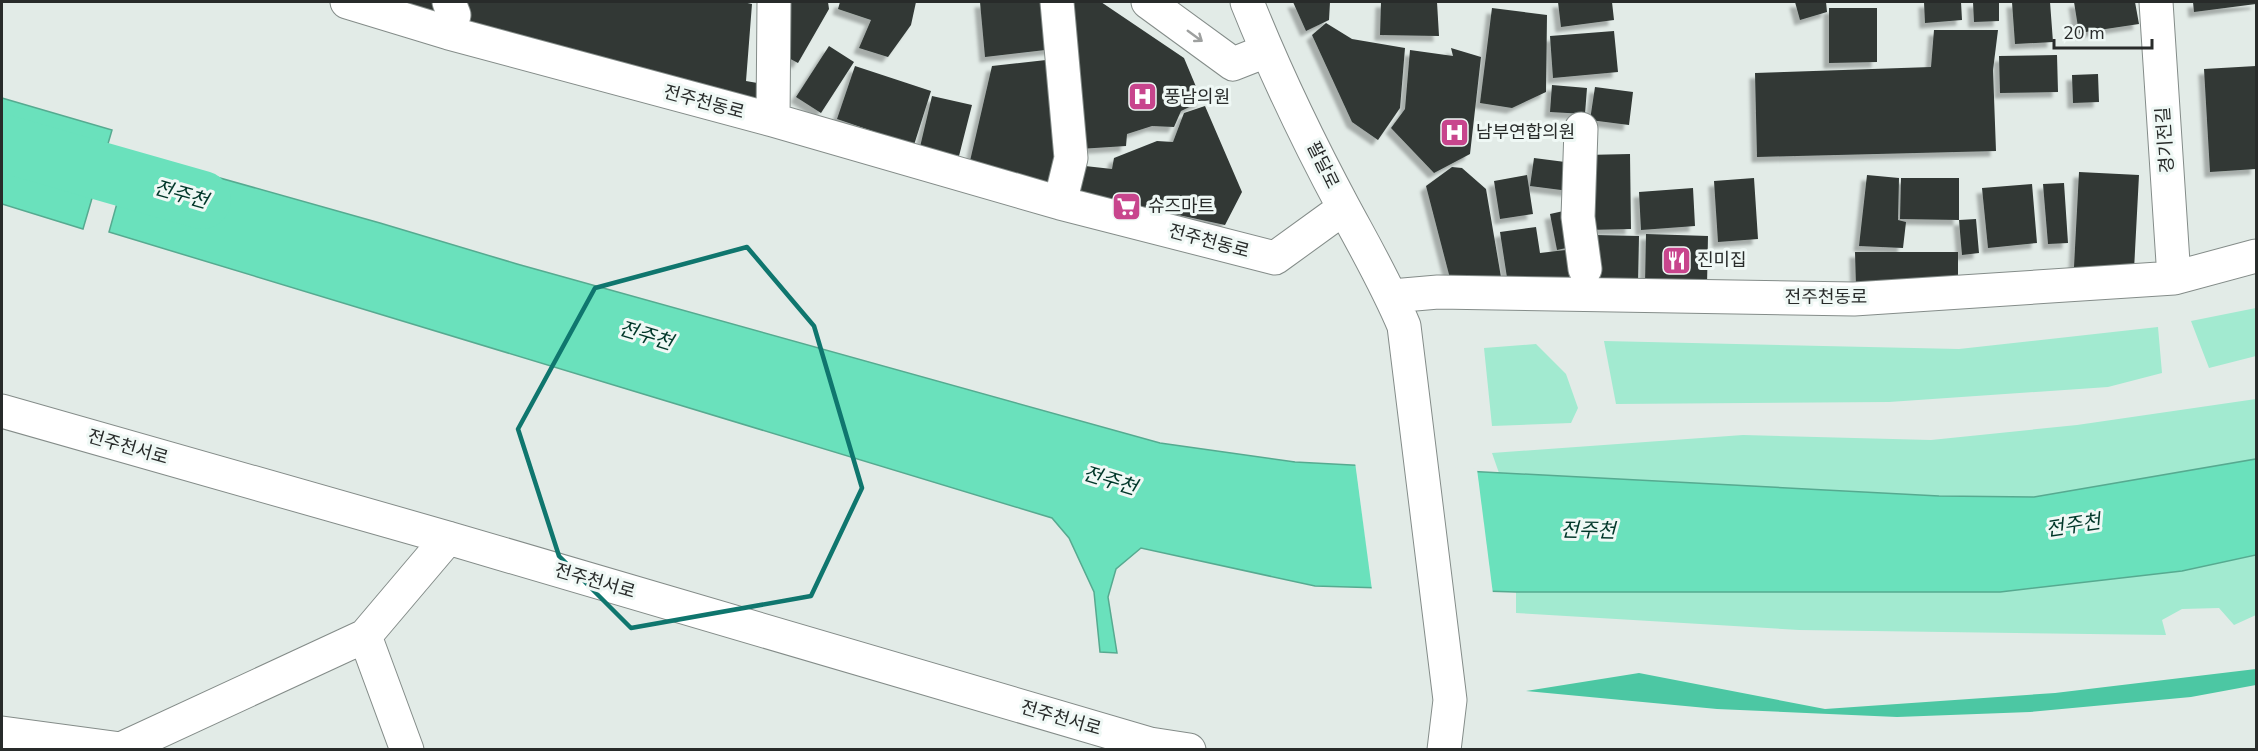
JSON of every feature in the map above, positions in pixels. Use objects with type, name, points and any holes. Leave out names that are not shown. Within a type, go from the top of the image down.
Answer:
[{"type":"street","name":"전주천동로","points":[[347,2],[449,17],[772,120],[1060,203],[1275,258],[1344,208]]},
{"type":"street","points":[[772,120],[774,2]]},
{"type":"street","points":[[1057,2],[1071,158],[1060,203]]},
{"type":"street","points":[[1148,2],[1233,64],[1266,51]]},
{"type":"street","name":"팔달로","points":[[1247,2],[1266,51],[1344,208],[1392,296],[1404,326],[1450,700],[1444,750]]},
{"type":"street","name":"경기전길","points":[[2156,2],[2174,278]]},
{"type":"street","points":[[1581,129],[1578,217],[1585,269]]},
{"type":"street","name":"전주천동로","points":[[1392,296],[1438,292],[1854,299],[2174,278],[2256,256]]},
{"type":"street","name":"전주천서로","points":[[2,411],[448,538],[1150,747],[1189,750]]},
{"type":"street","points":[[2,733],[121,749],[365,636],[448,538]]},
{"type":"street","points":[[365,636],[407,750]]},
{"type":"highlighted area","points":[[747,247],[814,326],[862,488],[811,596],[631,628],[559,556],[518,429],[595,288]]},
{"type":"shaded area","points":[[2256,308],[2256,356],[2209,368],[2191,321]]},
{"type":"shaded area","points":[[2158,327],[2162,373],[2108,387],[1889,402],[1616,404],[1604,341],[1959,349]]},
{"type":"shaded area","points":[[1536,344],[1566,374],[1578,408],[1571,423],[1492,426],[1484,348]]},
{"type":"shaded area","points":[[2256,399],[2256,459],[2034,497],[1939,496],[1499,473],[1492,453],[1743,435],[1931,440],[2077,425]]},
{"type":"shaded area","points":[[2256,555],[2256,615],[2234,625],[2219,608],[2182,609],[2162,620],[2166,635],[1799,630],[1516,613],[1516,592],[2000,592],[2182,571]]},
{"type":"shaded area","points":[[2256,669],[2256,685],[2191,697],[2030,712],[1897,717],[1717,709],[1526,691],[1639,673],[1825,709],[2055,693]]},
{"type":"water","points":[[2,98],[112,130],[83,229],[2,204]]},
{"type":"water","points":[[131,153],[517,264],[1160,443],[1295,462],[1939,496],[2034,497],[2256,459],[2256,555],[2182,571],[2000,592],[1516,592],[1315,586],[1141,548],[1116,569],[1108,597],[1117,653],[1100,652],[1094,592],[1069,538],[1052,518],[109,232]]},
{"type":"pier","points":[[1355,462],[1477,469],[1493,594],[1372,590]]},
{"type":"building","points":[[377,2],[743,2],[752,4],[746,81],[763,84],[759,104]]},
{"type":"building","points":[[783,2],[828,2],[829,9],[798,63],[783,55]]},
{"type":"building","points":[[840,2],[916,2],[911,25],[888,57],[859,48],[871,20],[838,9]]},
{"type":"building","points":[[980,2],[1048,2],[1054,49],[985,57]]},
{"type":"building","points":[[1068,2],[1101,2],[1184,58],[1202,101],[1181,111],[1174,127],[1152,126],[1127,134],[1126,146],[1079,149]]},
{"type":"building","points":[[1293,2],[1330,2],[1329,20],[1306,31]]},
{"type":"building","points":[[1381,2],[1437,2],[1439,36],[1380,35]]},
{"type":"building","points":[[1558,2],[1612,2],[1614,20],[1561,27]]},
{"type":"building","points":[[1795,2],[1826,2],[1827,12],[1800,20]]},
{"type":"building","points":[[1924,2],[1961,2],[1962,20],[1925,23]]},
{"type":"building","points":[[1973,2],[1999,2],[1999,21],[1974,22]]},
{"type":"building","points":[[2012,2],[2050,2],[2053,42],[2015,44]]},
{"type":"building","points":[[2074,2],[2135,2],[2139,24],[2079,33]]},
{"type":"building","points":[[2193,2],[2256,2],[2256,4],[2194,12]]},
{"type":"building","points":[[1492,8],[1547,15],[1546,92],[1512,108],[1480,103]]},
{"type":"building","points":[[1829,8],[1877,8],[1877,62],[1829,63]]},
{"type":"building","points":[[1326,23],[1352,39],[1405,48],[1400,108],[1378,140],[1352,122],[1312,35]]},
{"type":"building","points":[[1934,30],[1998,30],[1993,70],[1996,151],[1757,157],[1755,73],[1931,67]]},
{"type":"building","points":[[1614,31],[1618,72],[1553,78],[1550,36]]},
{"type":"building","points":[[829,46],[854,62],[821,113],[796,97]]},
{"type":"building","points":[[1451,48],[1481,57],[1470,154],[1434,173],[1391,128],[1405,109],[1410,50],[1453,56]]},
{"type":"building","points":[[2057,55],[2058,92],[2000,93],[1999,56]]},
{"type":"building","points":[[1055,59],[1055,184],[970,161],[992,66]]},
{"type":"building","points":[[855,66],[931,91],[914,145],[837,119]]},
{"type":"building","points":[[2256,66],[2256,169],[2210,172],[2204,69]]},
{"type":"building","points":[[2098,74],[2099,102],[2073,103],[2072,75]]},
{"type":"building","points":[[1552,85],[1587,88],[1585,114],[1550,112]]},
{"type":"building","points":[[1595,87],[1633,92],[1629,125],[1590,120]]},
{"type":"building","points":[[932,96],[972,105],[959,156],[920,147]]},
{"type":"building","points":[[1205,106],[1242,192],[1225,225],[1072,192],[1076,165],[1112,169],[1114,158],[1157,141],[1173,142],[1184,113]]},
{"type":"building","points":[[1630,154],[1631,229],[1586,230],[1585,155]]},
{"type":"building","points":[[1534,158],[1573,163],[1569,191],[1530,186]]},
{"type":"building","points":[[1452,167],[1462,168],[1486,189],[1502,283],[1452,286],[1426,186]]},
{"type":"building","points":[[2079,172],[2139,175],[2134,270],[2074,267]]},
{"type":"building","points":[[1527,175],[1533,214],[1500,219],[1494,181]]},
{"type":"building","points":[[1867,175],[1899,178],[1898,220],[1906,222],[1903,248],[1859,246]]},
{"type":"building","points":[[1754,178],[1758,239],[1718,242],[1714,181]]},
{"type":"building","points":[[1901,178],[1959,178],[1959,220],[1900,219]]},
{"type":"building","points":[[2064,183],[2068,243],[2048,244],[2043,184]]},
{"type":"building","points":[[2032,184],[2037,243],[1988,248],[1982,188]]},
{"type":"building","points":[[1693,188],[1695,226],[1641,230],[1639,192]]},
{"type":"building","points":[[1568,210],[1576,246],[1557,250],[1550,214]]},
{"type":"building","points":[[1976,219],[1979,253],[1962,255],[1959,220]]},
{"type":"building","points":[[1536,227],[1540,253],[1574,249],[1578,284],[1508,284],[1500,232]]},
{"type":"building","name":"진미집","points":[[1646,234],[1708,236],[1707,286],[1645,284]]},
{"type":"building","points":[[1595,235],[1639,236],[1638,286],[1593,285]]},
{"type":"building","points":[[1855,252],[1958,252],[1958,286],[1856,287]]},
{"type":"waterway","name":"전주천","points":[[2,143],[202,200]]},
{"type":"place","name":"풍남의원","points":[[1143,97]]},
{"type":"place","name":"남부연합의원","points":[[1455,132]]},
{"type":"place","name":"슈즈마트","points":[[1127,206]]},
{"type":"place","name":"진미집","points":[[1676,260]]}]
